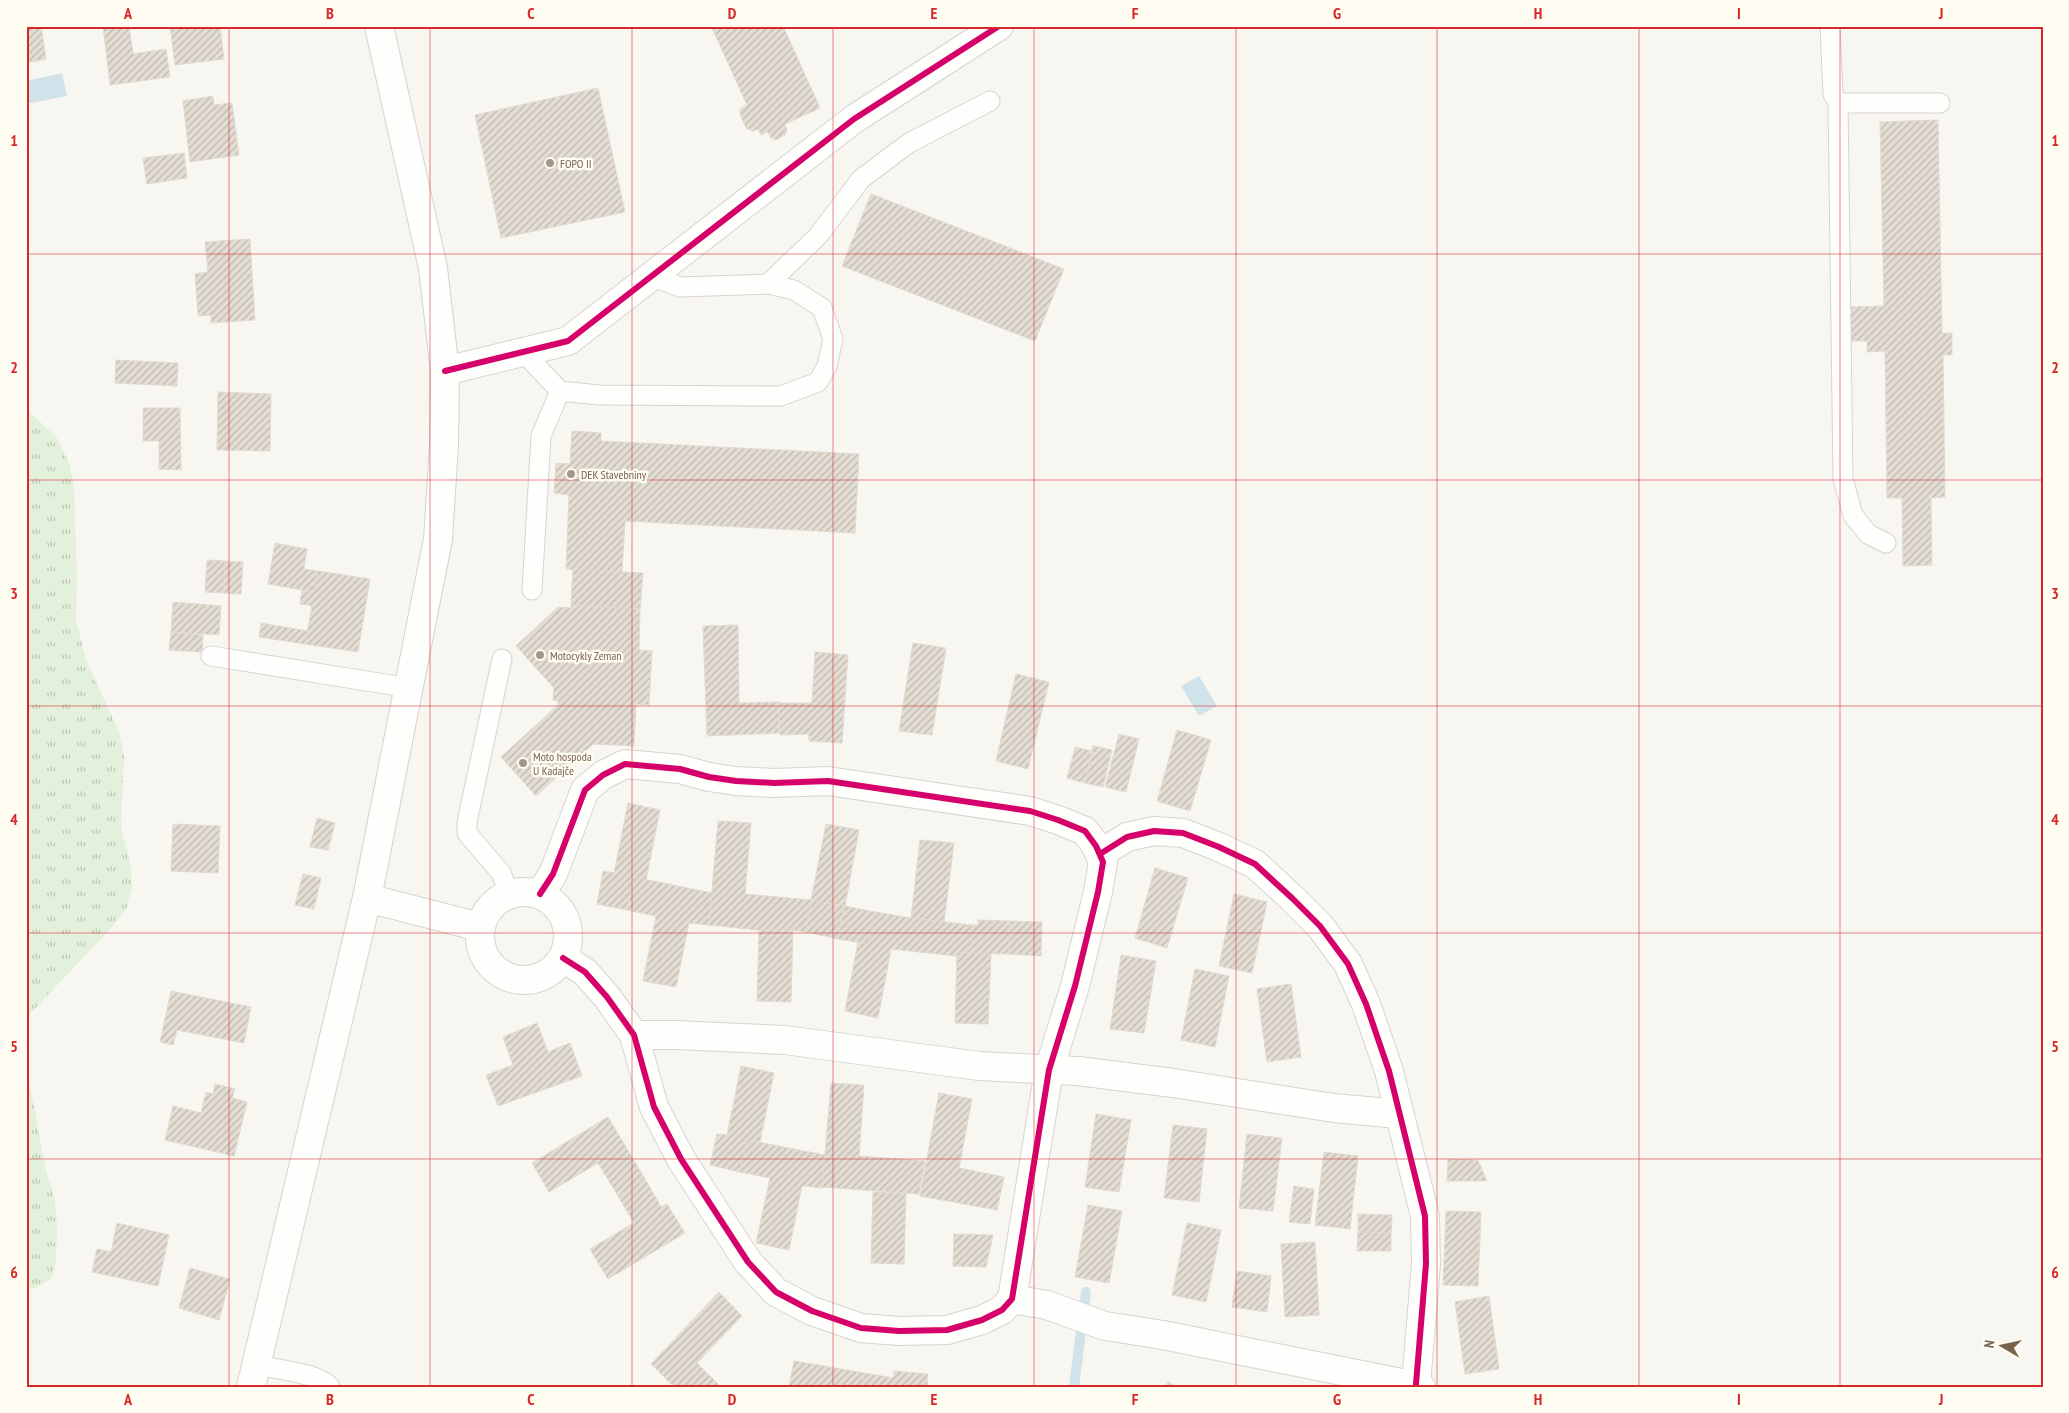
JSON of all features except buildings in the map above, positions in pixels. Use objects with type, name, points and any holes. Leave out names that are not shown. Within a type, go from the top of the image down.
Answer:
[{"type":"street","points":[[254,1376],[367,898],[410,688],[438,538],[444,445],[445,372],[433,268],[379,26]]},
{"type":"street","points":[[445,372],[568,341],[854,119],[999,26]]},
{"type":"street","points":[[540,894],[553,874],[585,790],[603,775],[625,764],[680,769],[709,777],[736,781],[774,783],[828,781],[1030,811],[1085,831],[1096,846],[1103,862],[1098,892],[1075,986],[1049,1070],[1012,1299],[1002,1310],[982,1320],[947,1330],[899,1331],[861,1328],[812,1311],[776,1292],[748,1262],[681,1159],[654,1107],[634,1035],[607,997],[585,972],[563,958]]},
{"type":"street","points":[[1012,1299],[1047,1305],[1105,1326],[1162,1335],[1418,1386],[1426,1264],[1425,1216],[1415,1168],[1384,1054],[1366,1004],[1348,964],[1320,926],[1255,864],[1219,846],[1183,833],[1154,830],[1127,837],[1100,854]]},
{"type":"street","points":[[525,891],[540,894],[553,902],[563,913],[568,928],[568,944],[563,958],[553,970],[540,978],[524,980],[509,978],[495,970],[486,958],[480,943],[480,927],[486,913],[496,901],[509,893],[525,891]]},
{"type":"street","points":[[367,898],[480,927]]},
{"type":"street","points":[[634,1035],[785,1040],[979,1066],[1078,1070],[1334,1108],[1399,1114]]},
{"type":"lane","points":[[1830,26],[1834,94],[1838,103],[1843,479],[1854,515],[1868,534],[1886,543]]},
{"type":"lane","points":[[768,284],[818,236],[862,179],[909,143],[990,101]]},
{"type":"lane","points":[[1838,103],[1940,103]]},
{"type":"lane","points":[[523,352],[560,390],[599,395],[781,396],[818,382],[827,366],[833,339],[822,308],[794,290],[768,284],[680,287],[651,276]]},
{"type":"lane","points":[[532,590],[541,436],[560,390]]},
{"type":"lane","points":[[211,656],[410,688]]},
{"type":"lane","points":[[502,658],[467,822],[468,833],[501,873],[509,893]]},
{"type":"lane","points":[[254,1376],[300,1374],[326,1381],[330,1387]]},
{"type":"green space","points":[[26,408],[57,438],[70,465],[74,488],[77,575],[76,621],[87,662],[119,732],[124,756],[121,827],[131,866],[132,887],[127,907],[114,925],[31,1013],[26,1022]]},
{"type":"green space","points":[[26,1065],[46,1170],[55,1201],[57,1225],[56,1263],[51,1279],[34,1289],[26,1288]]},
{"type":"shaded area","points":[[62,73],[67,96],[26,104],[26,81]]},
{"type":"shaded area","points":[[1199,676],[1217,706],[1199,716],[1181,686]]},
{"type":"waterway","points":[[1074,1387],[1086,1292]]},
{"type":"cycle path","points":[[445,371],[568,341],[854,119],[999,26]]},
{"type":"cycle path","points":[[540,894],[553,874],[585,790],[603,775],[625,764],[680,769],[709,777],[736,781],[774,783],[828,781],[1030,811],[1085,831],[1096,846],[1103,862],[1098,892],[1075,986],[1049,1070],[1012,1299],[1002,1310],[982,1320],[947,1330],[899,1331],[861,1328],[812,1311],[776,1292],[748,1262],[681,1159],[654,1107],[634,1035],[607,997],[585,972],[563,958]]},
{"type":"cycle path","points":[[1100,854],[1127,837],[1154,831],[1183,833],[1219,847],[1255,864],[1320,926],[1348,964],[1366,1004],[1389,1071],[1425,1216],[1426,1264],[1416,1384]]},
{"type":"place","name":"FOPO II","points":[[550,163]]},
{"type":"place","name":"DEK Stavebniny","points":[[571,474]]},
{"type":"place","name":"Motocykly Zeman","points":[[540,655]]},
{"type":"place","name":"Moto hospoda U Kadajče","points":[[523,763]]}]
